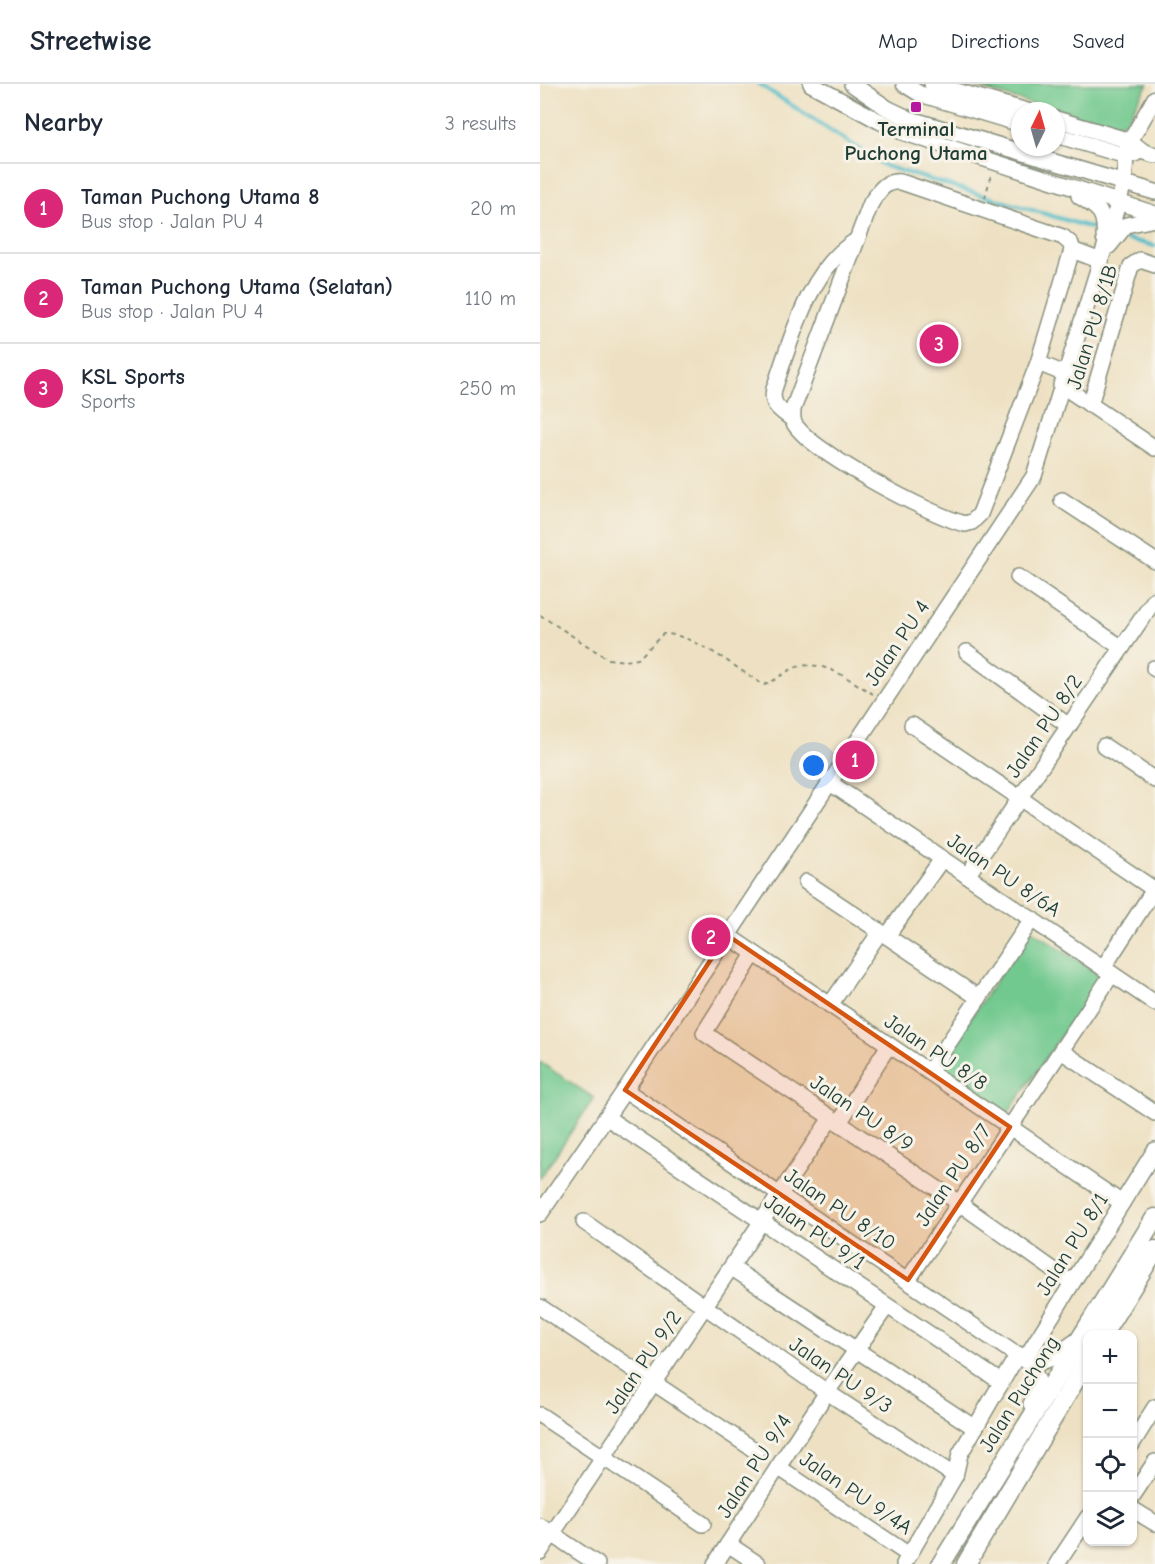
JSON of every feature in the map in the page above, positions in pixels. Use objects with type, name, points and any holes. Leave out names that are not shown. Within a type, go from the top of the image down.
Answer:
[{"type":"main road","name":"Jalan Puchong","points":[[941,1564],[1155,1218]]},
{"type":"main road","points":[[1106,1330],[1155,1250]]},
{"type":"main road","name":"Jalan Puchong","points":[[966,1564],[1083,1367]]},
{"type":"street","points":[[811,84],[879,122],[902,132],[1155,214]]},
{"type":"street","points":[[828,84],[879,122]]},
{"type":"street","points":[[852,84],[910,120],[1155,192]]},
{"type":"street","points":[[904,84],[920,94],[1011,121]]},
{"type":"street","points":[[932,84],[1011,106]]},
{"type":"street","points":[[1128,148],[1155,98]]},
{"type":"street","points":[[1065,123],[1128,148]]},
{"type":"street","points":[[1065,137],[1150,154]]},
{"type":"street","name":"Jalan PU 4","points":[[540,1214],[1034,476],[1124,183],[1128,148]]},
{"type":"street","points":[[793,420],[793,410],[871,203],[880,189],[888,183],[901,182],[1063,237],[1071,244],[1072,250],[1038,363],[980,514],[972,522],[960,522],[877,485],[824,450],[798,428],[772,400],[777,379],[807,297],[834,259],[846,246],[857,240]]},
{"type":"street","points":[[1067,186],[1094,205],[1102,214],[1105,223],[1102,257]]},
{"type":"street","points":[[1102,257],[1126,225],[1155,219]]},
{"type":"street","points":[[1072,250],[1102,257]]},
{"type":"street","name":"Jalan PU 8/1B","points":[[1090,405],[1131,266],[1140,260],[1155,265]]},
{"type":"street","points":[[1038,363],[1063,379],[1090,405],[1152,440]]},
{"type":"street","points":[[1062,500],[1155,561]]},
{"type":"street","points":[[1018,577],[1122,648]]},
{"type":"street","name":"Jalan PU 8/2","points":[[967,876],[1155,599]]},
{"type":"street","points":[[967,652],[1069,726]]},
{"type":"street","points":[[912,725],[1155,889]]},
{"type":"street","points":[[1104,746],[1155,780]]},
{"type":"street","name":"Jalan PU 8/6A","points":[[829,782],[1155,1003]]},
{"type":"street","points":[[830,1005],[942,859]]},
{"type":"street","points":[[807,882],[979,998]]},
{"type":"street","name":"Jalan PU 8/7","points":[[908,1280],[1061,1051],[1155,889]]},
{"type":"street","points":[[929,1072],[1032,920]]},
{"type":"street","name":"Jalan PU 8/8","points":[[727,935],[1122,1203]]},
{"type":"street","name":"Jalan PU 8/9","points":[[754,954],[704,1033],[959,1203],[1072,1283]]},
{"type":"street","name":"Jalan PU 9/2","points":[[540,1552],[546,1530],[604,1457],[762,1222],[889,1045]]},
{"type":"street","points":[[1061,1051],[1155,1113]]},
{"type":"street","name":"Jalan PU 8/10","points":[[625,1090],[1024,1359]]},
{"type":"street","name":"Jalan PU 9/1","points":[[606,1117],[1001,1382]]},
{"type":"street","name":"Jalan PU 8/1","points":[[1024,1359],[1155,1150]]},
{"type":"street","name":"Jalan PU 9/3","points":[[584,1222],[827,1392],[955,1476]]},
{"type":"street","points":[[732,1268],[975,1428]]},
{"type":"street","name":"Jalan PU 9/4","points":[[715,1564],[827,1392],[887,1306]]},
{"type":"street","points":[[540,1307],[756,1451]]},
{"type":"street","points":[[907,1559],[955,1476],[960,1454],[1001,1382],[1024,1359],[1048,1361],[1080,1339]]},
{"type":"street","points":[[1019,1437],[1027,1411],[1039,1391],[1039,1383],[1024,1359]]},
{"type":"street","points":[[1136,1438],[1155,1407]]},
{"type":"street","points":[[540,1415],[703,1524]]},
{"type":"street","points":[[1135,1492],[1155,1462]]},
{"type":"street","name":"Jalan PU 9/4A","points":[[778,1467],[907,1559]]},
{"type":"street","points":[[1137,1512],[1155,1523]]},
{"type":"street","points":[[1058,1564],[1083,1525]]},
{"type":"street","points":[[546,1530],[597,1564]]},
{"type":"street","points":[[728,1544],[758,1564]]},
{"type":"path","points":[[985,199],[988,187]]},
{"type":"path","points":[[540,615],[608,659],[625,661],[638,659],[663,634],[675,634],[692,640],[764,685],[775,681],[792,669],[812,664],[830,669],[883,700]]},
{"type":"highlighted area","points":[[727,935],[1010,1127],[908,1280],[625,1090]]},
{"type":"green space","points":[[967,84],[1148,84],[1126,121],[1107,127],[1065,114],[1065,102],[1026,102]]},
{"type":"green space","points":[[1031,929],[1102,977],[1006,1116],[936,1069]]},
{"type":"green space","points":[[540,1062],[594,1098],[540,1178]]},
{"type":"waterway","points":[[759,84],[885,166],[1092,228]]},
{"type":"waterway","points":[[1127,239],[1155,246]]},
{"type":"place","name":"Terminal Puchong Utama","points":[[916,107]]},
{"type":"place","name":"KSL Sports","points":[[939,344]]},
{"type":"place","name":"Taman Puchong Utama 8","points":[[855,760]]},
{"type":"place","name":"Taman Puchong Utama (Selatan)","points":[[711,937]]}]
